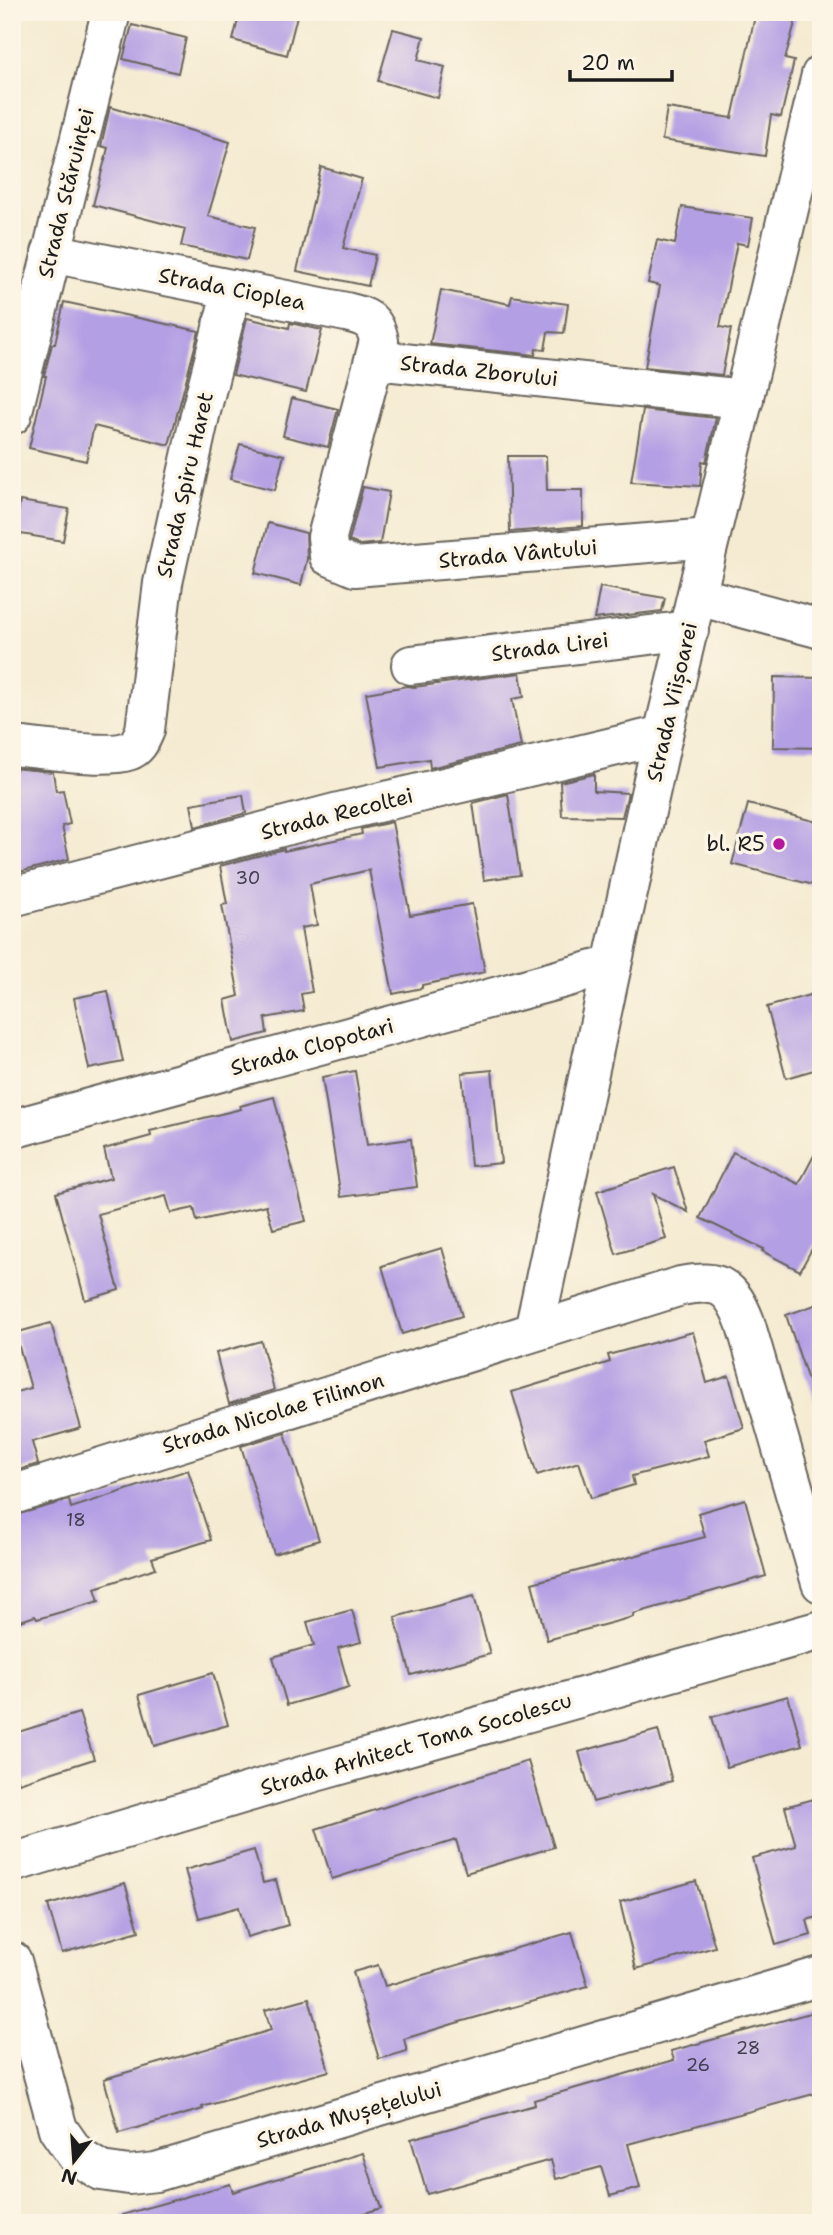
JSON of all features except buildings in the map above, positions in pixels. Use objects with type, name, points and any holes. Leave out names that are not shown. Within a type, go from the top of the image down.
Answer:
[{"type":"street","name":"Strada Stăruinței","points":[[12,415],[111,12]]},
{"type":"street","name":"Strada Viișoarei","points":[[534,1331],[663,735],[821,75]]},
{"type":"street","name":"Strada Cioplea","points":[[51,253],[362,316],[372,322],[377,330],[379,341],[375,360]]},
{"type":"street","name":"Strada Spiru Haret","points":[[12,746],[96,753],[130,751],[137,745],[145,730],[163,583],[201,411],[232,289]]},
{"type":"street","name":"Strada Zborului","points":[[328,556],[329,520],[375,360],[744,398]]},
{"type":"street","name":"Strada Vântului","points":[[328,556],[355,567],[710,538]]},
{"type":"street","points":[[693,613],[821,629]]},
{"type":"street","name":"Strada Lirei","points":[[411,665],[693,613]]},
{"type":"street","name":"Strada Recoltei","points":[[12,897],[335,813],[663,735]]},
{"type":"street","name":"Strada Clopotari","points":[[12,1129],[612,965]]},
{"type":"street","points":[[534,1331],[681,1286],[703,1282],[718,1284],[730,1293],[745,1322],[821,1583]]},
{"type":"street","name":"Strada Nicolae Filimon","points":[[12,1496],[534,1331]]},
{"type":"street","name":"Strada Arhitect Toma Socolescu","points":[[12,1863],[326,1769],[821,1630]]},
{"type":"street","name":"Strada Mușețelului","points":[[12,1961],[58,2129],[77,2156],[102,2171],[129,2175],[156,2172],[821,1976]]},
{"type":"place","name":"bl. R5","points":[[779,844]]}]
